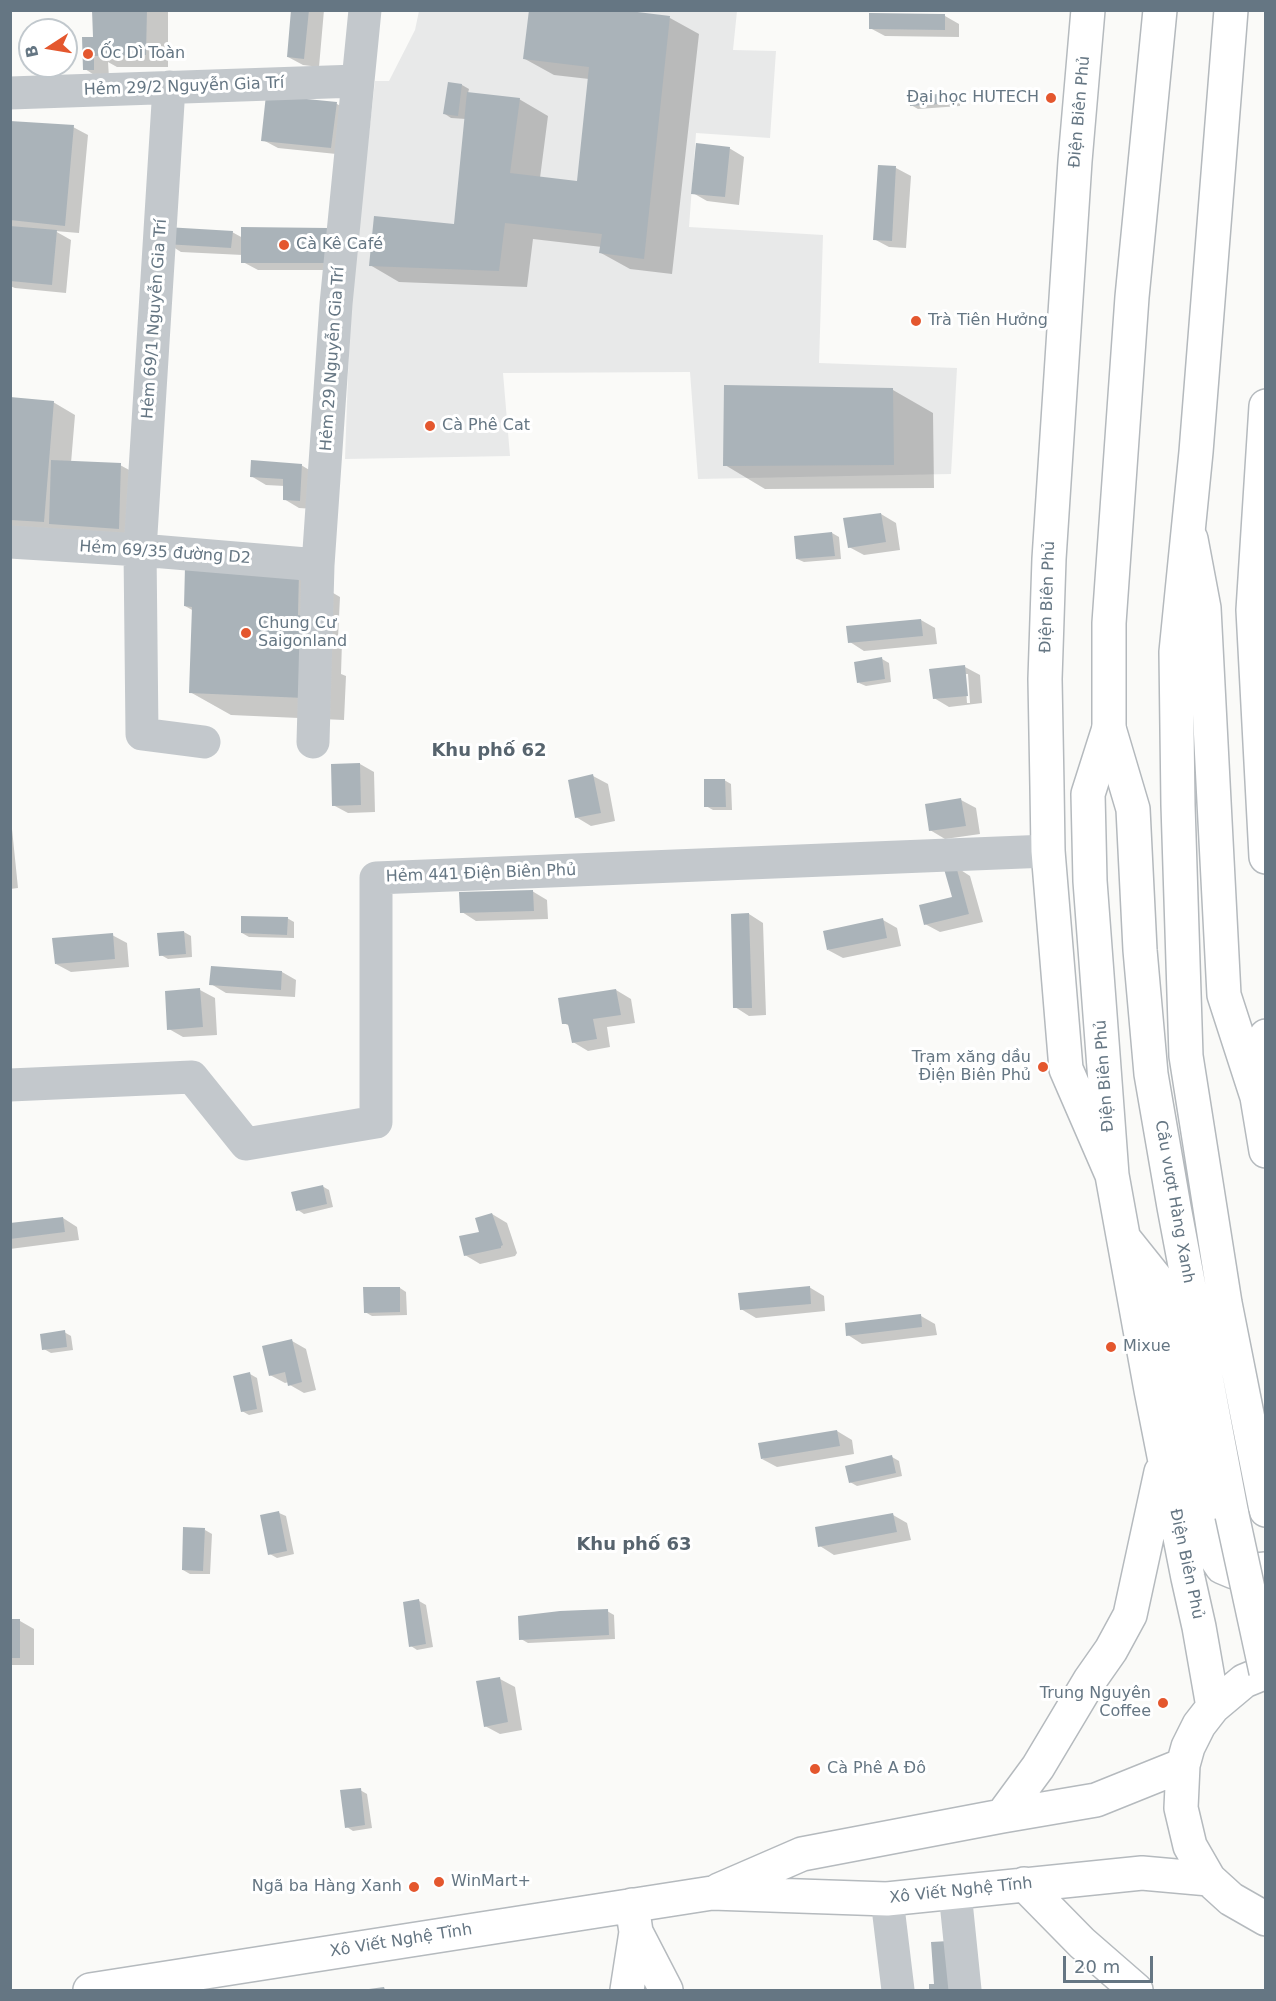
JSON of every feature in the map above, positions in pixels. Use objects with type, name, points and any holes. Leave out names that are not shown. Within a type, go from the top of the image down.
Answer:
[{"type":"main road","name":"Điện Biên Phủ","points":[[1088,10],[1075,161],[1049,559],[1045,679],[1048,851],[1066,1070],[1112,1175]]},
{"type":"main road","name":"Điện Biên Phủ","points":[[1160,10],[1131,309],[1109,623],[1109,728],[1089,794],[1090,881],[1112,1175],[1213,1707]]},
{"type":"main road","points":[[1231,10],[1188,526],[1204,608],[1224,995],[1257,1097],[1266,1151]]},
{"type":"main road","points":[[1266,406],[1253,610],[1266,857]]},
{"type":"main road","name":"Cầu vượt Hàng Xanh","points":[[1188,526],[1176,652],[1186,1056],[1225,1304],[1266,1510]]},
{"type":"main road","name":"Cầu vượt Hàng Xanh","points":[[1109,728],[1133,809],[1140,950],[1151,1074],[1223,1469],[1266,1672]]},
{"type":"main road","points":[[1257,1097],[1266,1036]]},
{"type":"main road","points":[[1124,1237],[1166,1291],[1214,1555],[1222,1567],[1234,1572],[1266,1569]]},
{"type":"main road","points":[[1002,1816],[1038,1767],[1090,1680],[1111,1650],[1130,1615],[1164,1456]]},
{"type":"main road","points":[[1266,1672],[1244,1681],[1213,1707],[1199,1725],[1188,1747],[1183,1766],[1181,1808],[1190,1846],[1209,1879],[1231,1899],[1266,1919]]},
{"type":"main road","name":"Xô Viết Nghệ Tĩnh","points":[[90,1990],[634,1918],[712,1893],[802,1854],[1096,1800],[1183,1766]]},
{"type":"main road","name":"Xô Viết Nghệ Tĩnh","points":[[712,1893],[887,1899],[1142,1873],[1209,1879]]},
{"type":"main road","points":[[1024,1884],[1082,1942],[1136,1990]]},
{"type":"main road","points":[[627,1990],[634,1918]]},
{"type":"main road","points":[[634,1918],[666,1990]]},
{"type":"street","name":"Hẻm 29 Nguyễn Gia Trí","points":[[313,742],[318,565],[336,304],[365,10]]},
{"type":"street","name":"Hẻm 29/2 Nguyễn Gia Trí","points":[[10,93],[357,81]]},
{"type":"street","name":"Hẻm 69/1 Nguyễn Gia Trí","points":[[169,87],[140,550],[142,734],[204,742]]},
{"type":"street","name":"Hẻm 69/35 đường D2","points":[[10,542],[318,565]]},
{"type":"street","name":"Hẻm 441 Điện Biên Phủ","points":[[10,1084],[192,1077],[246,1144],[376,1122],[376,878],[1048,851]]},
{"type":"street","points":[[955,1892],[965,1990]]},
{"type":"street","points":[[887,1899],[897,1990]]},
{"type":"shaded area","points":[[419,11],[737,11],[733,50],[776,51],[770,138],[696,133],[689,227],[823,235],[819,363],[957,368],[951,474],[698,479],[690,372],[503,373],[510,456],[345,459],[351,290],[375,81],[389,81],[415,30]]},
{"type":"building","points":[[92,10],[147,10],[146,55],[94,56],[94,70],[83,70],[82,37],[93,37]]},
{"type":"building","points":[[291,10],[309,10],[304,59],[287,57]]},
{"type":"building","points":[[529,10],[621,10],[670,16],[644,259],[599,253],[602,234],[505,223],[499,271],[369,266],[374,216],[454,224],[467,92],[520,98],[510,173],[577,181],[589,67],[523,59]]},
{"type":"building","points":[[869,13],[945,14],[945,30],[869,29]]},
{"type":"building","points":[[448,82],[462,84],[458,116],[443,114]]},
{"type":"building","points":[[953,93],[954,103],[910,106],[909,96]]},
{"type":"building","points":[[266,95],[337,102],[331,148],[261,141]]},
{"type":"building","points":[[10,121],[74,125],[65,226],[10,220]]},
{"type":"building","points":[[696,143],[730,147],[725,197],[691,194]]},
{"type":"building","points":[[878,165],[896,166],[892,241],[873,240]]},
{"type":"building","points":[[10,226],[57,230],[52,285],[10,281]]},
{"type":"building","points":[[166,227],[233,231],[231,248],[165,244]]},
{"type":"building","name":"Cà Kê Café","points":[[241,227],[328,228],[327,263],[241,263]]},
{"type":"building","points":[[724,385],[893,388],[894,465],[723,466]]},
{"type":"building","points":[[10,397],[54,401],[44,522],[10,520]]},
{"type":"building","points":[[51,460],[121,463],[119,529],[49,524]]},
{"type":"building","points":[[251,460],[302,464],[300,501],[283,500],[283,479],[250,477]]},
{"type":"building","points":[[881,513],[886,542],[848,548],[843,518]]},
{"type":"building","points":[[832,532],[835,556],[796,559],[794,536]]},
{"type":"building","name":"Chung Cư Saigonland","points":[[185,567],[299,572],[298,615],[302,616],[304,698],[189,693],[192,607],[184,606]]},
{"type":"building","points":[[921,619],[923,636],[848,643],[846,626]]},
{"type":"building","points":[[882,657],[885,679],[857,683],[854,662]]},
{"type":"building","points":[[965,665],[968,696],[933,699],[929,669]]},
{"type":"building","points":[[360,763],[361,805],[332,806],[331,764]]},
{"type":"building","points":[[593,774],[601,813],[575,818],[568,780]]},
{"type":"building","points":[[704,779],[725,779],[726,807],[704,807]]},
{"type":"building","points":[[961,798],[966,826],[929,831],[925,804]]},
{"type":"building","points":[[956,866],[969,914],[924,925],[919,905],[952,897],[944,869]]},
{"type":"building","points":[[533,890],[534,911],[460,913],[459,892]]},
{"type":"building","points":[[749,913],[752,1008],[733,1008],[731,914]]},
{"type":"building","points":[[241,916],[288,917],[287,935],[241,933]]},
{"type":"building","points":[[883,918],[887,938],[827,950],[823,931]]},
{"type":"building","points":[[184,931],[186,954],[159,956],[157,933]]},
{"type":"building","points":[[113,933],[115,959],[55,964],[52,938]]},
{"type":"building","points":[[211,966],[282,971],[281,990],[209,985]]},
{"type":"building","points":[[200,988],[203,1027],[167,1030],[165,991]]},
{"type":"building","points":[[616,989],[621,1015],[593,1019],[597,1039],[572,1043],[568,1024],[562,1024],[558,998]]},
{"type":"building","points":[[323,1185],[327,1204],[296,1211],[291,1192]]},
{"type":"building","points":[[492,1213],[503,1245],[501,1248],[464,1256],[459,1236],[479,1232],[475,1218]]},
{"type":"building","points":[[63,1217],[65,1232],[10,1239],[10,1223]]},
{"type":"building","points":[[810,1286],[811,1304],[740,1310],[738,1293]]},
{"type":"building","points":[[363,1287],[400,1287],[400,1312],[364,1313]]},
{"type":"building","points":[[921,1314],[922,1327],[846,1336],[845,1323]]},
{"type":"building","points":[[65,1330],[67,1347],[42,1350],[40,1334]]},
{"type":"building","points":[[292,1339],[302,1382],[288,1386],[285,1372],[269,1376],[262,1346]]},
{"type":"building","points":[[250,1372],[257,1409],[241,1412],[233,1376]]},
{"type":"building","points":[[837,1430],[840,1446],[761,1459],[758,1443]]},
{"type":"building","points":[[892,1455],[896,1473],[849,1483],[845,1466]]},
{"type":"building","points":[[279,1511],[287,1551],[268,1555],[260,1515]]},
{"type":"building","points":[[893,1513],[897,1532],[818,1547],[815,1527]]},
{"type":"building","points":[[183,1527],[205,1528],[203,1571],[182,1570]]},
{"type":"building","points":[[419,1599],[426,1644],[409,1647],[403,1602]]},
{"type":"building","points":[[608,1609],[609,1635],[519,1640],[518,1616]]},
{"type":"building","points":[[10,1619],[20,1619],[20,1658],[10,1658]]},
{"type":"building","points":[[500,1677],[508,1722],[484,1727],[476,1681]]},
{"type":"building","points":[[361,1788],[365,1825],[345,1828],[340,1790]]},
{"type":"building","points":[[949,1941],[951,1990],[929,1990],[929,1984],[934,1984],[931,1942]]},
{"type":"building","points":[[384,1987],[385,1990],[369,1990],[369,1989]]},
{"type":"place","name":"Ốc Dì Toàn","points":[[88,54]]},
{"type":"place","name":"Đại học HUTECH","points":[[1051,98]]},
{"type":"place","name":"Cà Kê Café","points":[[284,245]]},
{"type":"place","name":"Trà Tiên Hưởng","points":[[916,321]]},
{"type":"place","name":"Cà Phê Cat","points":[[430,426]]},
{"type":"place","name":"Chung Cư Saigonland","points":[[246,633]]},
{"type":"place","name":"Trạm xăng dầu Điện Biên Phủ","points":[[1043,1067]]},
{"type":"place","name":"Mixue","points":[[1111,1347]]},
{"type":"place","name":"Trung Nguyên Coffee","points":[[1163,1703]]},
{"type":"place","name":"Cà Phê A Đô","points":[[815,1769]]},
{"type":"place","name":"WinMart+","points":[[439,1882]]},
{"type":"place","name":"Ngã ba Hàng Xanh","points":[[414,1887]]},
{"type":"district","name":"Khu phố 62","points":[[489,751]]},
{"type":"district","name":"Khu phố 63","points":[[634,1545]]}]
